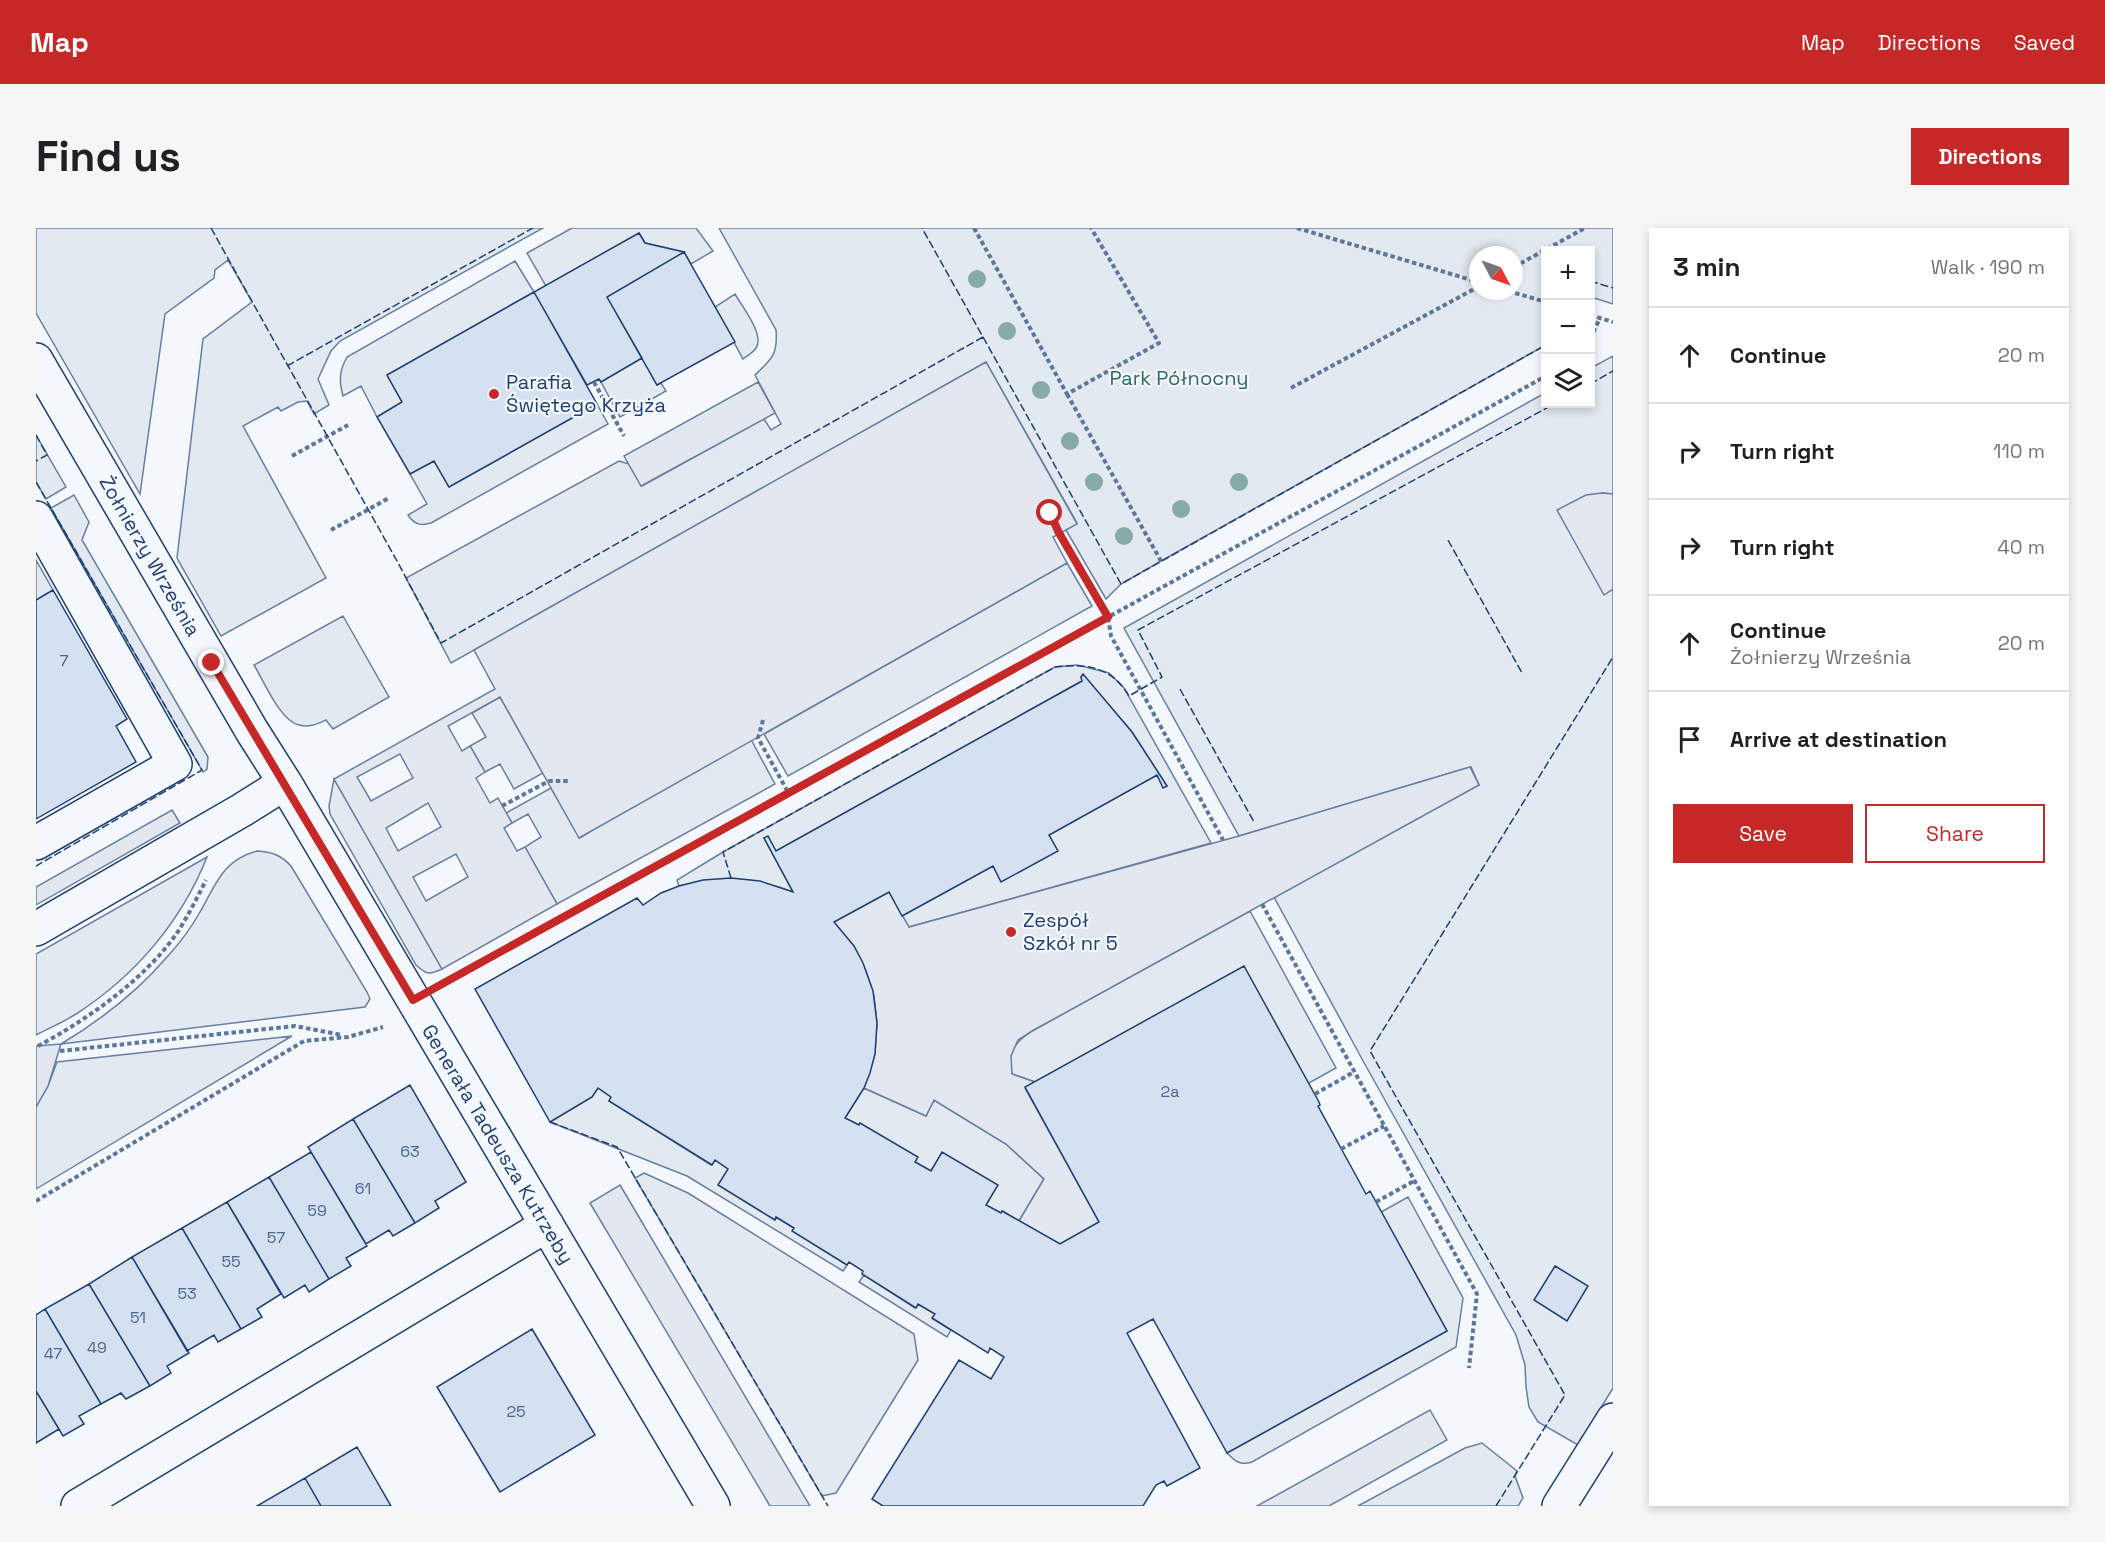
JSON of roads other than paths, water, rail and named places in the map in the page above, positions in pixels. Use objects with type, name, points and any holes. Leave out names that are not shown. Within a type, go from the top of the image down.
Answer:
[{"type":"street","name":"Żołnierzy Września","points":[[36,360],[252,731],[285,783]]},
{"type":"street","points":[[36,518],[176,764],[36,843]]},
{"type":"street","points":[[36,929],[285,783]]},
{"type":"street","name":"Generała Tadeusza Kutrzeby","points":[[285,783],[713,1506]]},
{"type":"street","points":[[78,1506],[547,1225]]},
{"type":"street","points":[[1559,1506],[1613,1420]]},
{"type":"place","name":"Parafia Świętego Krzyża","points":[[494,394]]},
{"type":"place","name":"Zespół Szkół nr 5","points":[[1011,932]]},
{"type":"park label","name":"Park Północny","points":[[1179,378]]}]
